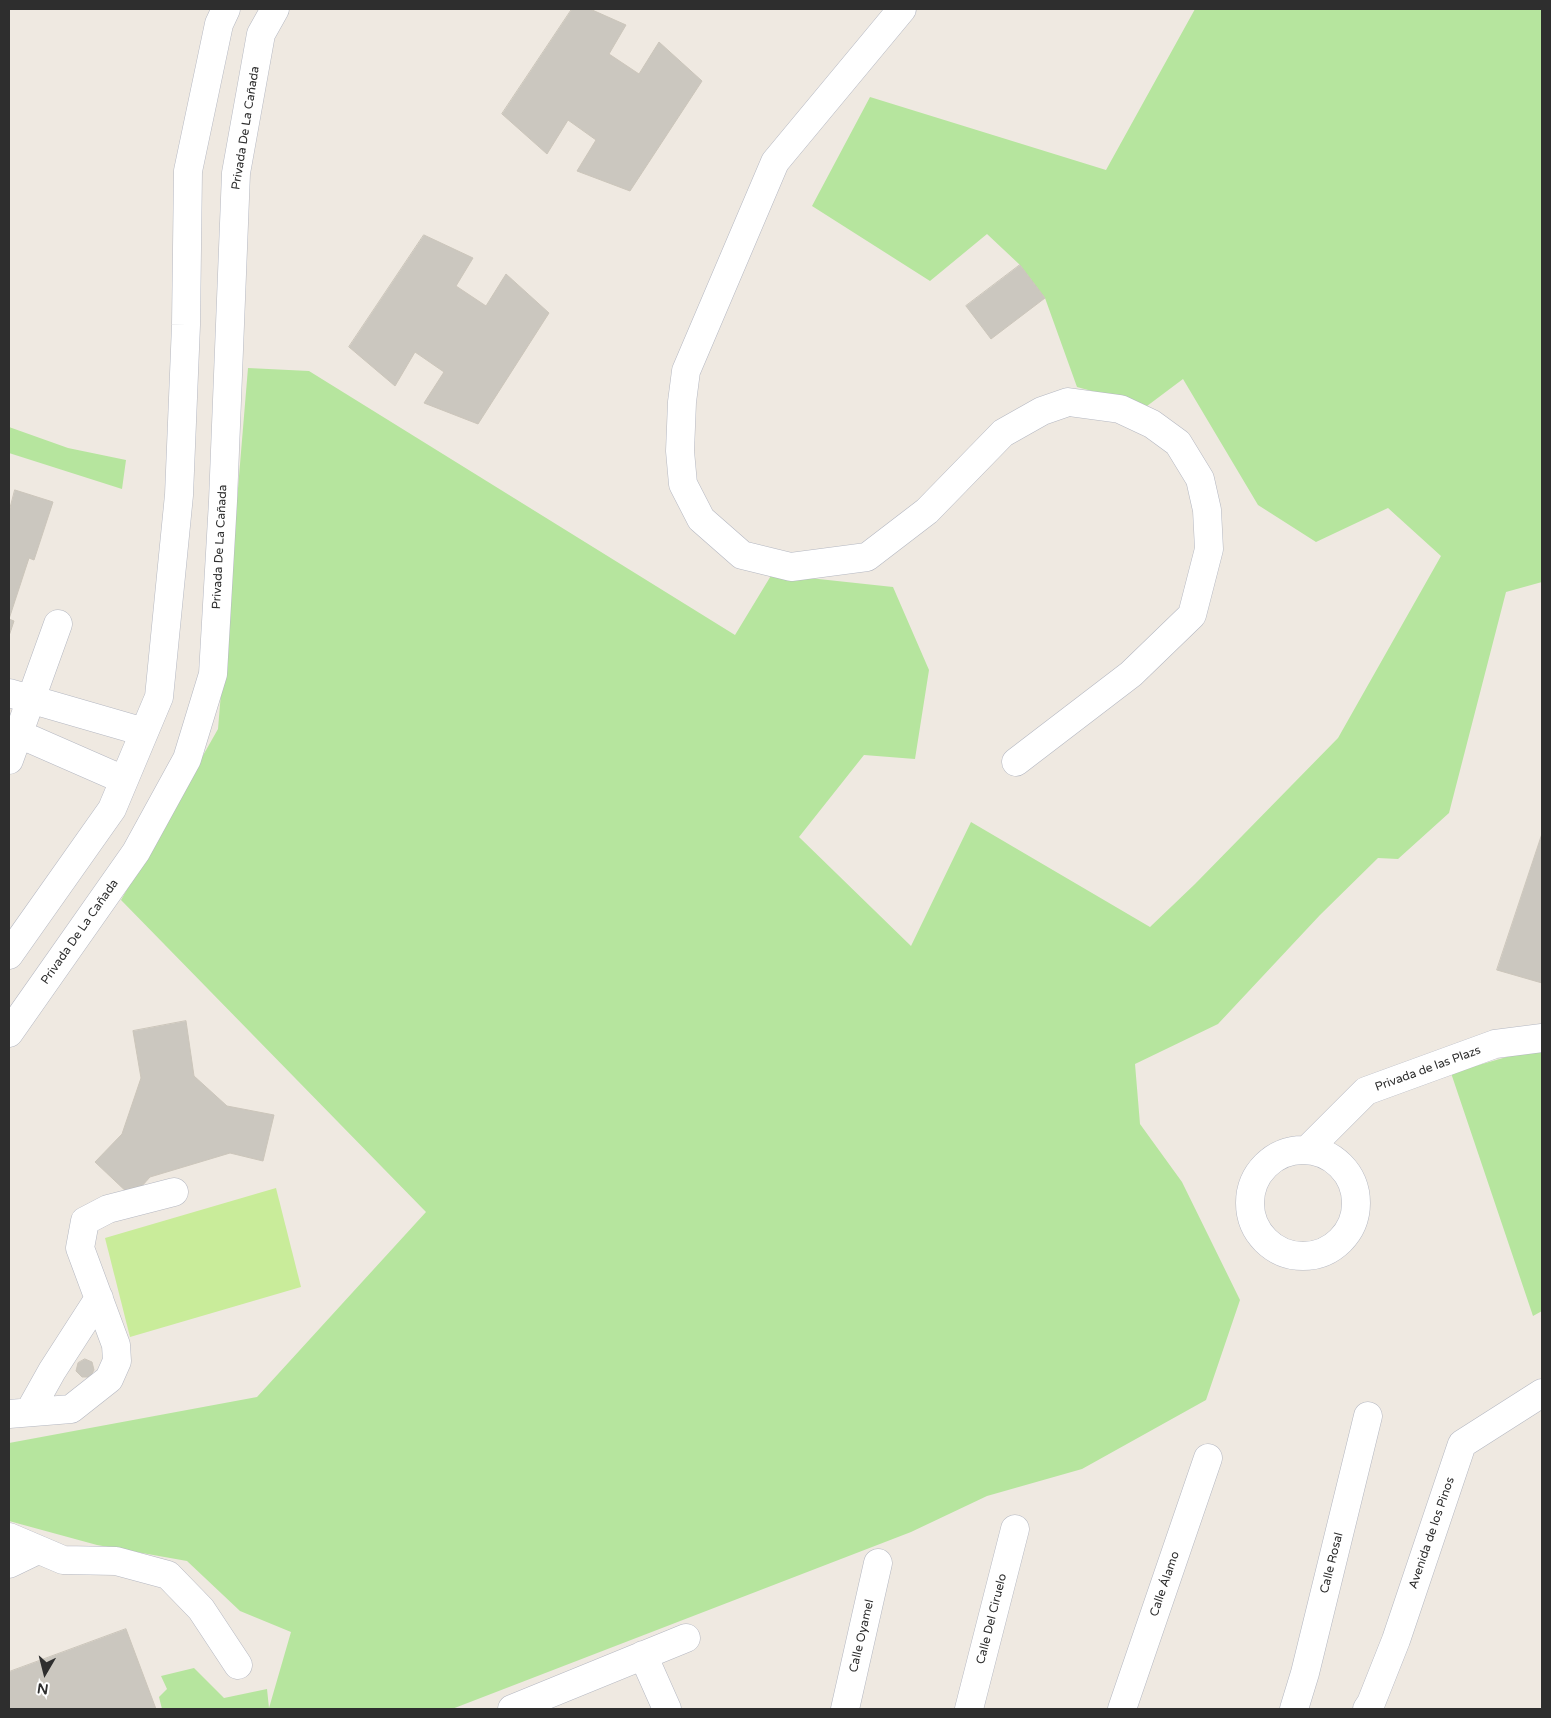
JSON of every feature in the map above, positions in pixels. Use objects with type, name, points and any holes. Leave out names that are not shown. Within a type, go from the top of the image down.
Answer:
[{"type":"street","points":[[9,955],[112,809],[159,697],[179,494],[186,325],[188,170],[218,24],[226,9]]},
{"type":"street","name":"Privada De La Cañada","points":[[9,1033],[136,852],[187,759],[213,674],[223,501],[236,173],[261,34],[275,9]]},
{"type":"street","points":[[902,9],[775,162],[686,372],[682,402],[680,451],[683,484],[702,519],[742,555],[791,567],[867,557],[927,511],[1003,434],[1042,411],[1068,402],[1120,409],[1152,424],[1178,443],[1200,479],[1207,510],[1209,549],[1192,615],[1131,674],[1016,762]]},
{"type":"street","points":[[9,760],[19,734],[20,696],[58,624]]},
{"type":"street","points":[[20,696],[144,732]]},
{"type":"street","points":[[19,734],[124,780]]},
{"type":"street","name":"Privada de las Plazs","points":[[1308,1150],[1366,1091],[1495,1044],[1542,1038]]},
{"type":"street","points":[[19,1413],[71,1409],[109,1379],[117,1361],[116,1345],[80,1248],[85,1221],[108,1210],[174,1192]]},
{"type":"street","points":[[19,1413],[52,1371],[98,1298]]},
{"type":"street","name":"Avenida de los Pinos","points":[[1367,1709],[1396,1640],[1462,1444],[1542,1393]]},
{"type":"street","name":"Calle Rosal","points":[[1294,1709],[1305,1673],[1368,1416]]},
{"type":"street","name":"Calle Álamo","points":[[1122,1709],[1208,1458]]},
{"type":"street","name":"Calle Del Ciruelo","points":[[969,1709],[1015,1529]]},
{"type":"street","points":[[9,1537],[63,1560],[116,1561],[168,1575],[201,1609],[238,1664]]},
{"type":"street","points":[[9,1564],[38,1550]]},
{"type":"street","name":"Calle Oyamel","points":[[845,1709],[878,1563]]},
{"type":"street","points":[[512,1709],[686,1638]]},
{"type":"street","points":[[643,1655],[667,1709]]},
{"type":"green space","points":[[1195,9],[1542,9],[1542,582],[1506,592],[1449,813],[1398,859],[1378,858],[1320,915],[1218,1024],[1135,1064],[1140,1124],[1182,1182],[1240,1300],[1206,1400],[1082,1469],[987,1496],[911,1532],[452,1709],[162,1709],[159,1697],[167,1689],[161,1676],[194,1668],[224,1698],[267,1689],[269,1708],[291,1632],[240,1611],[187,1561],[97,1545],[9,1521],[9,1443],[257,1397],[426,1212],[121,900],[218,729],[248,368],[309,371],[735,635],[772,574],[893,587],[929,670],[915,759],[864,755],[799,837],[911,946],[971,822],[1150,927],[1195,884],[1338,738],[1441,556],[1388,508],[1316,542],[1258,505],[1183,379],[1147,406],[1077,387],[1045,298],[1020,265],[987,234],[930,281],[812,206],[870,97],[1106,170]]},
{"type":"green space","points":[[9,427],[68,448],[126,460],[122,489],[9,453]]},
{"type":"green space","points":[[1542,1051],[1542,1311],[1533,1316],[1451,1073],[1517,1054]]},
{"type":"green space","points":[[276,1188],[301,1287],[130,1337],[105,1238]]},
{"type":"building","points":[[572,9],[590,9],[626,25],[609,54],[639,74],[659,42],[702,81],[630,191],[577,171],[596,140],[568,120],[547,154],[502,114]]},
{"type":"building","points":[[424,235],[473,258],[456,286],[486,306],[506,274],[549,313],[478,424],[424,403],[444,372],[415,352],[395,386],[349,347]]},
{"type":"building","points":[[1020,265],[1045,298],[991,339],[966,306]]},
{"type":"building","points":[[15,490],[53,502],[34,560],[29,558],[9,619],[9,512]]},
{"type":"building","points":[[9,619],[14,621],[9,636]]},
{"type":"building","points":[[1542,834],[1542,983],[1497,970]]},
{"type":"building","points":[[186,1021],[194,1076],[227,1106],[274,1115],[263,1161],[230,1153],[150,1177],[132,1197],[95,1162],[122,1134],[141,1078],[133,1031]]},
{"type":"building","points":[[85,1359],[92,1362],[94,1370],[90,1377],[82,1377],[76,1371],[78,1363]]},
{"type":"building","points":[[126,1629],[156,1709],[9,1709],[9,1672]]}]
